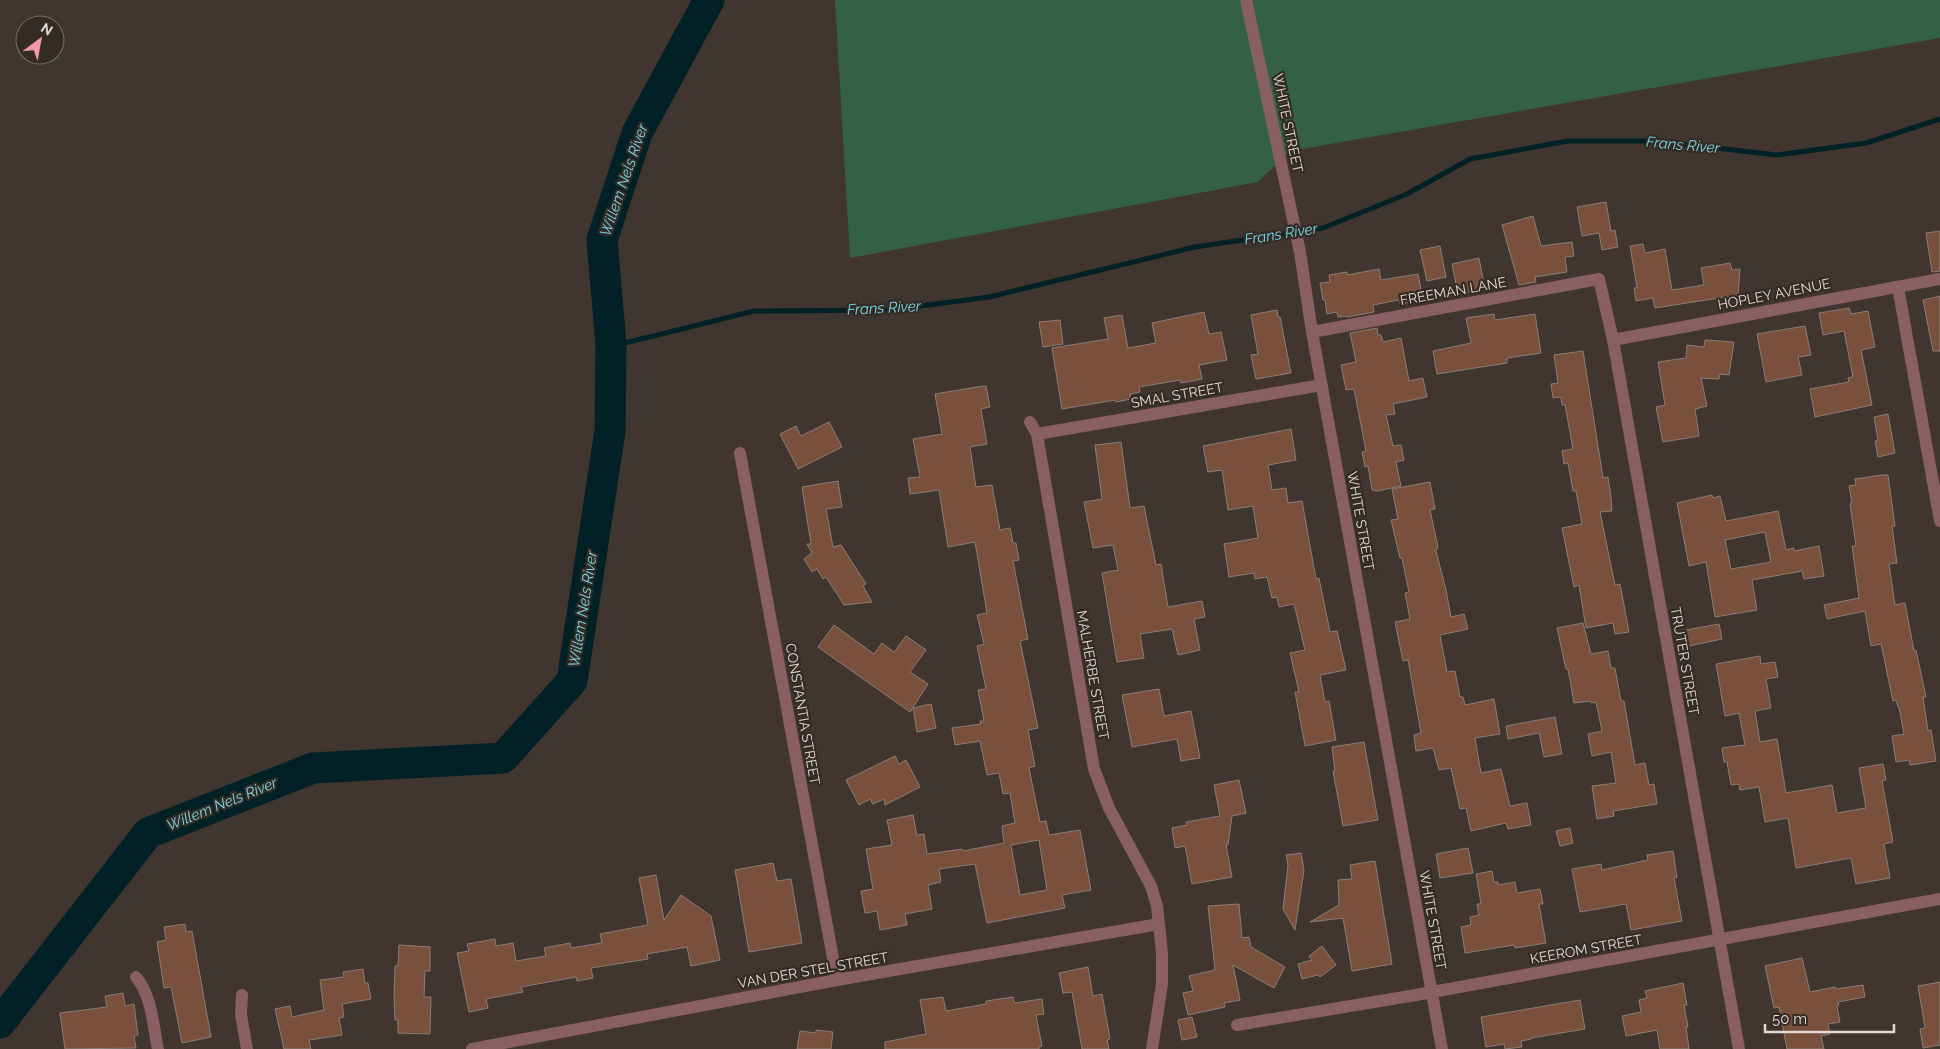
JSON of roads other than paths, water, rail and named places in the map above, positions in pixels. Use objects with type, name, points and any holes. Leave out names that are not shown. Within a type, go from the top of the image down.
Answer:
[{"type":"street","name":"WHITE STREET","points":[[1246,0],[1300,252],[1312,332],[1442,1049]]},
{"type":"street","name":"FREEMAN LANE","points":[[1312,332],[1599,279]]},
{"type":"street","name":"TRUTER STREET","points":[[1599,279],[1613,340],[1739,1049]]},
{"type":"street","name":"HOPLEY AVENUE","points":[[1613,340],[1940,279]]},
{"type":"street","points":[[1898,287],[1940,521]]},
{"type":"street","name":"SMAL STREET","points":[[1037,434],[1322,385]]},
{"type":"street","name":"MALHERBE STREET","points":[[1030,422],[1037,434],[1094,769],[1109,808],[1151,886],[1157,906],[1162,953],[1162,984],[1152,1049]]},
{"type":"street","name":"CONSTANTIA STREET","points":[[740,453],[837,980]]},
{"type":"street","name":"KEEROM STREET","points":[[1237,1024],[1431,992],[1940,899]]},
{"type":"street","name":"VAN DER STEL STREET","points":[[472,1049],[837,980],[1159,924]]},
{"type":"street","points":[[136,977],[143,985],[147,995],[158,1049]]},
{"type":"street","points":[[242,995],[241,1015],[247,1049]]},
{"type":"waterway","name":"Willem Nels River","points":[[0,1023],[148,833],[313,768],[503,758],[572,681],[610,431],[611,344],[602,240],[637,133],[709,0]]},
{"type":"waterway","name":"Frans River","points":[[611,344],[629,342],[754,311],[890,310],[989,297],[1195,247],[1323,228],[1407,194],[1470,159],[1568,141],[1655,141],[1777,155],[1866,143],[1940,119]]}]
